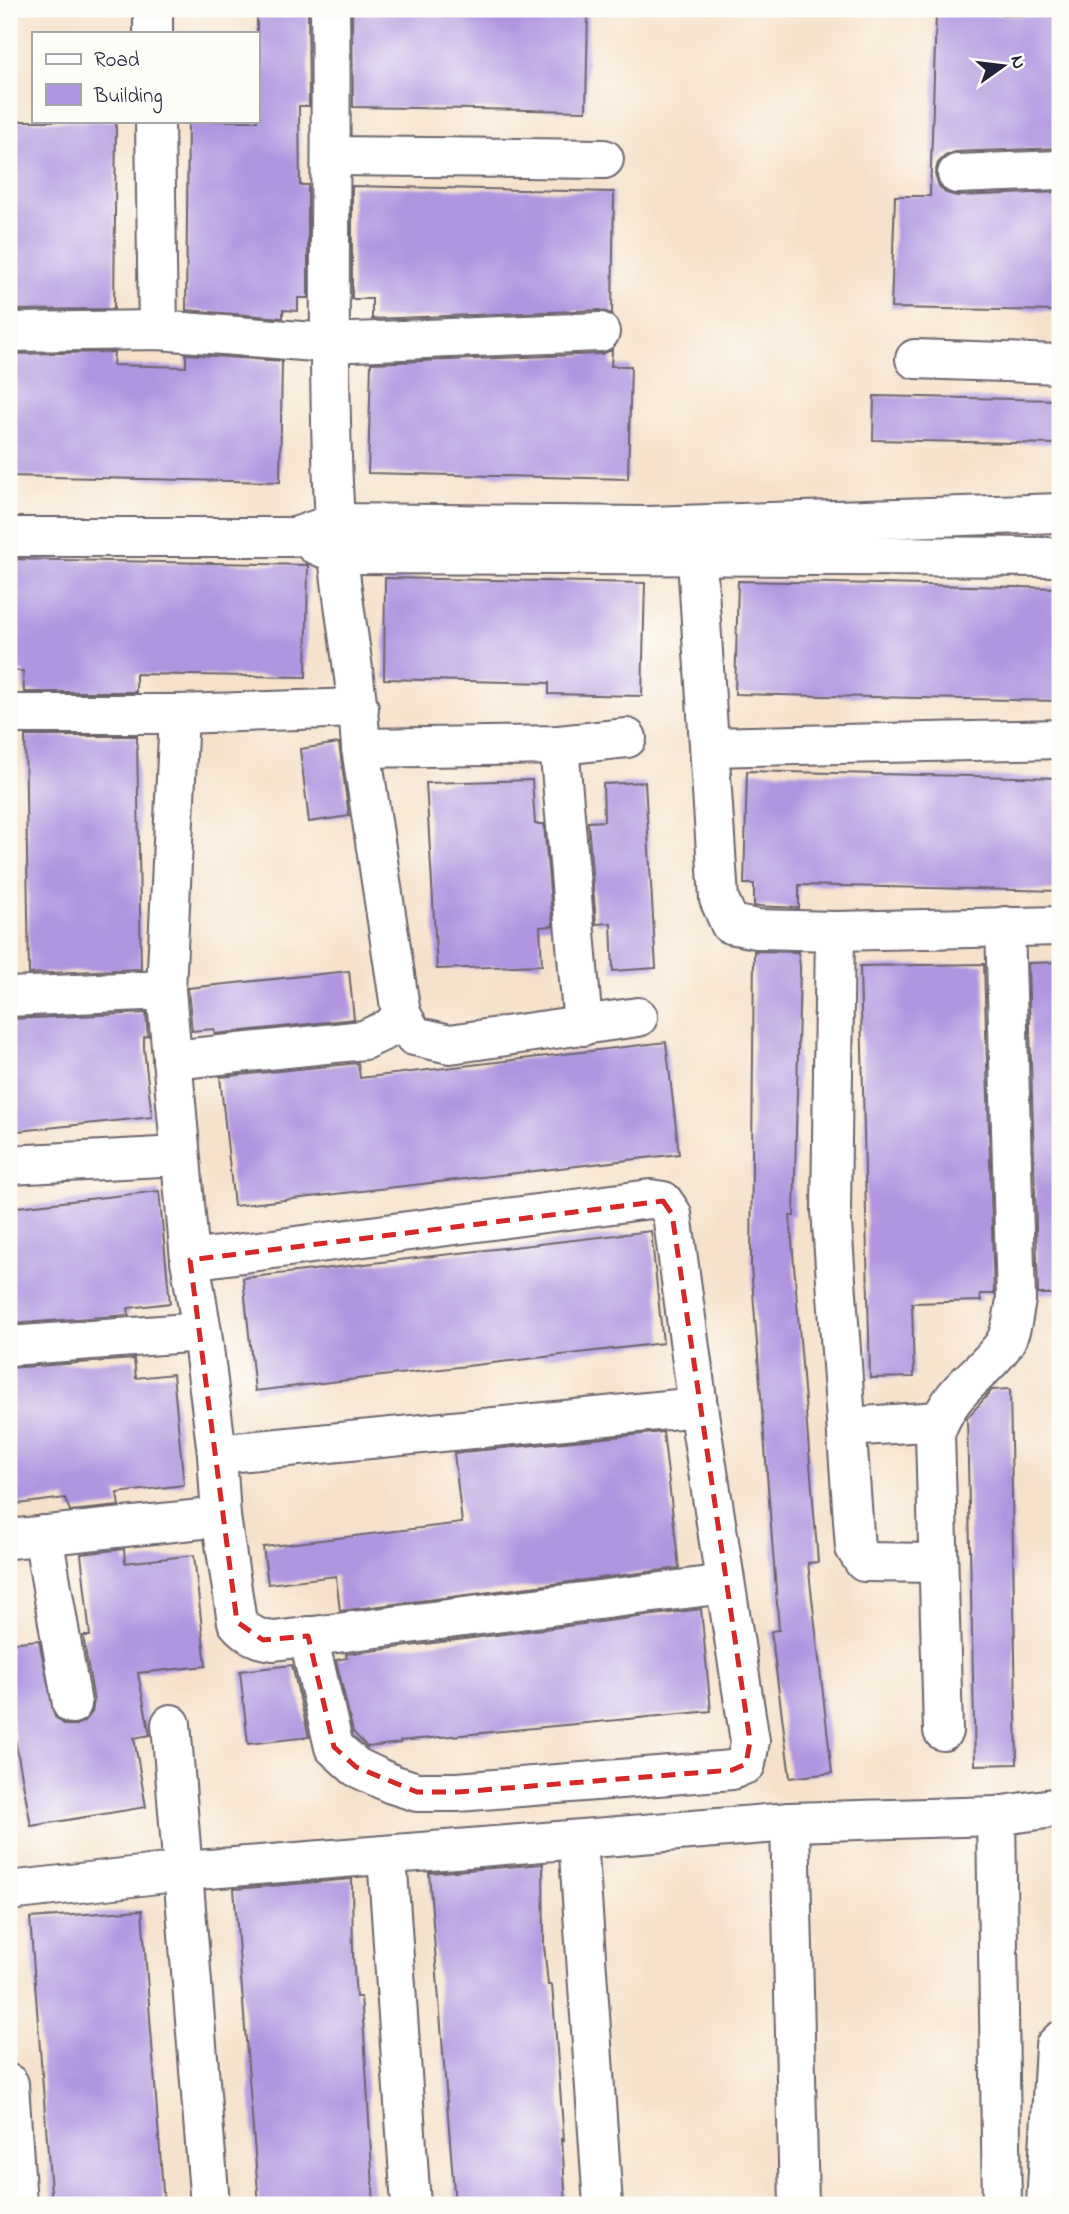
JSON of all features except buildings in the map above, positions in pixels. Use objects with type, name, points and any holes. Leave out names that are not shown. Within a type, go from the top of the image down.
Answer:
[{"type":"street","points":[[153,9],[153,32]]},
{"type":"street","points":[[330,9],[332,156],[328,343],[337,539],[359,708],[361,748],[401,1014],[414,1036],[450,1044],[638,1017]]},
{"type":"street","points":[[155,122],[158,330]]},
{"type":"street","points":[[332,156],[604,159]]},
{"type":"street","points":[[957,174],[1060,170]]},
{"type":"street","points":[[9,332],[158,330],[328,343],[600,332]]},
{"type":"street","points":[[915,359],[1060,363]]},
{"type":"street","points":[[671,539],[1060,513]]},
{"type":"street","points":[[9,537],[671,539],[1060,556]]},
{"type":"street","points":[[671,539],[710,747],[719,899],[730,924],[757,929],[835,931],[1060,926]]},
{"type":"street","points":[[9,714],[179,714],[359,708]]},
{"type":"street","points":[[179,714],[166,990],[190,1260],[218,1454],[221,1517],[237,1622],[245,1631],[263,1640],[725,1584]]},
{"type":"street","points":[[361,748],[559,745],[627,738]]},
{"type":"street","points":[[710,747],[1060,738]]},
{"type":"street","points":[[559,745],[583,1026]]},
{"type":"street","points":[[943,1731],[935,1433],[953,1396],[1002,1346],[1011,1325],[1016,1300],[1005,926]]},
{"type":"street","points":[[835,931],[831,1210],[854,1538],[858,1555],[864,1562],[939,1563]]},
{"type":"street","points":[[9,997],[166,990]]},
{"type":"street","points":[[172,1060],[364,1040],[392,1027],[401,1014]]},
{"type":"street","points":[[9,1165],[179,1156]]},
{"type":"street","points":[[190,1260],[650,1199],[663,1201],[672,1214],[698,1407],[751,1750],[746,1764],[732,1770],[458,1792],[417,1792],[356,1767],[334,1747],[308,1636]]},
{"type":"street","points":[[9,1346],[202,1332]]},
{"type":"street","points":[[218,1454],[698,1407]]},
{"type":"street","points":[[847,1427],[939,1421]]},
{"type":"street","points":[[72,1704],[26,1537],[221,1517]]},
{"type":"street","points":[[171,1724],[210,2205]]},
{"type":"street","points":[[9,1891],[184,1871],[790,1822],[996,1816],[1060,1807]]},
{"type":"street","points":[[996,1816],[1002,2205]]},
{"type":"street","points":[[790,1822],[799,2205]]},
{"type":"street","points":[[578,1840],[603,2205]]},
{"type":"street","points":[[387,1856],[411,2205]]},
{"type":"street","points":[[1046,2205],[1055,2046],[1060,2041]]},
{"type":"street","points":[[9,2084],[17,2205]]},
{"type":"highlighted area","points":[[663,1201],[672,1214],[750,1741],[746,1764],[732,1770],[458,1792],[417,1792],[356,1767],[334,1747],[308,1636],[263,1640],[237,1622],[190,1260]]}]
